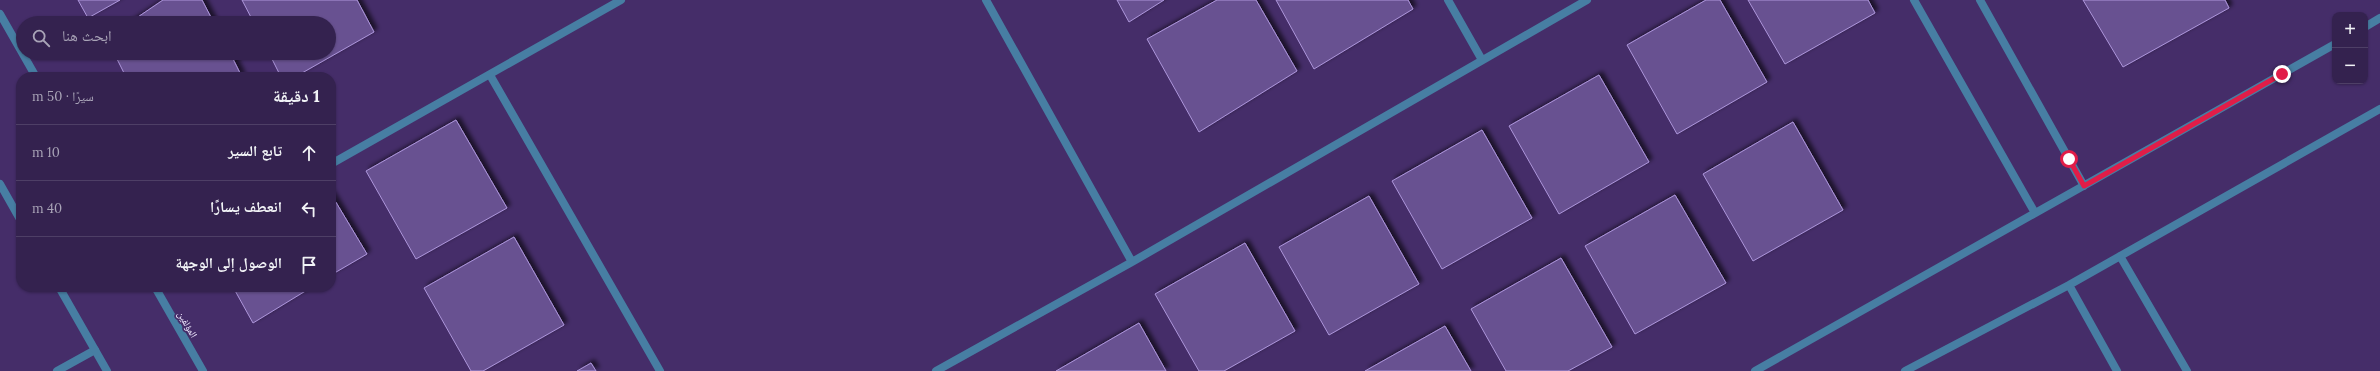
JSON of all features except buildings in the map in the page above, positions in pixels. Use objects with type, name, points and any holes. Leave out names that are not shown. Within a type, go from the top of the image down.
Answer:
[{"type":"street","points":[[336,161],[621,0]]},
{"type":"street","points":[[986,0],[1132,262]]},
{"type":"street","points":[[1448,0],[1482,60]]},
{"type":"street","points":[[936,371],[1132,262],[1587,0]]},
{"type":"street","points":[[1914,0],[2035,213]]},
{"type":"street","points":[[1980,0],[2084,186]]},
{"type":"street","points":[[0,14],[16,42]]},
{"type":"street","points":[[2368,25],[2380,18]]},
{"type":"street","points":[[1756,371],[2332,46]]},
{"type":"street","points":[[26,60],[33,72]]},
{"type":"street","points":[[490,75],[660,371]]},
{"type":"street","points":[[1905,371],[2069,285],[2380,109]]},
{"type":"street","points":[[0,184],[16,212]]},
{"type":"street","points":[[2120,256],[2187,371]]},
{"type":"street","points":[[2069,285],[2117,371]]},
{"type":"street","points":[[62,292],[107,371]]},
{"type":"street","name":"المؤلفين","points":[[158,292],[203,371]]},
{"type":"street","points":[[57,371],[95,350]]},
{"type":"route","points":[[2069,159],[2084,186],[2282,74]]}]
